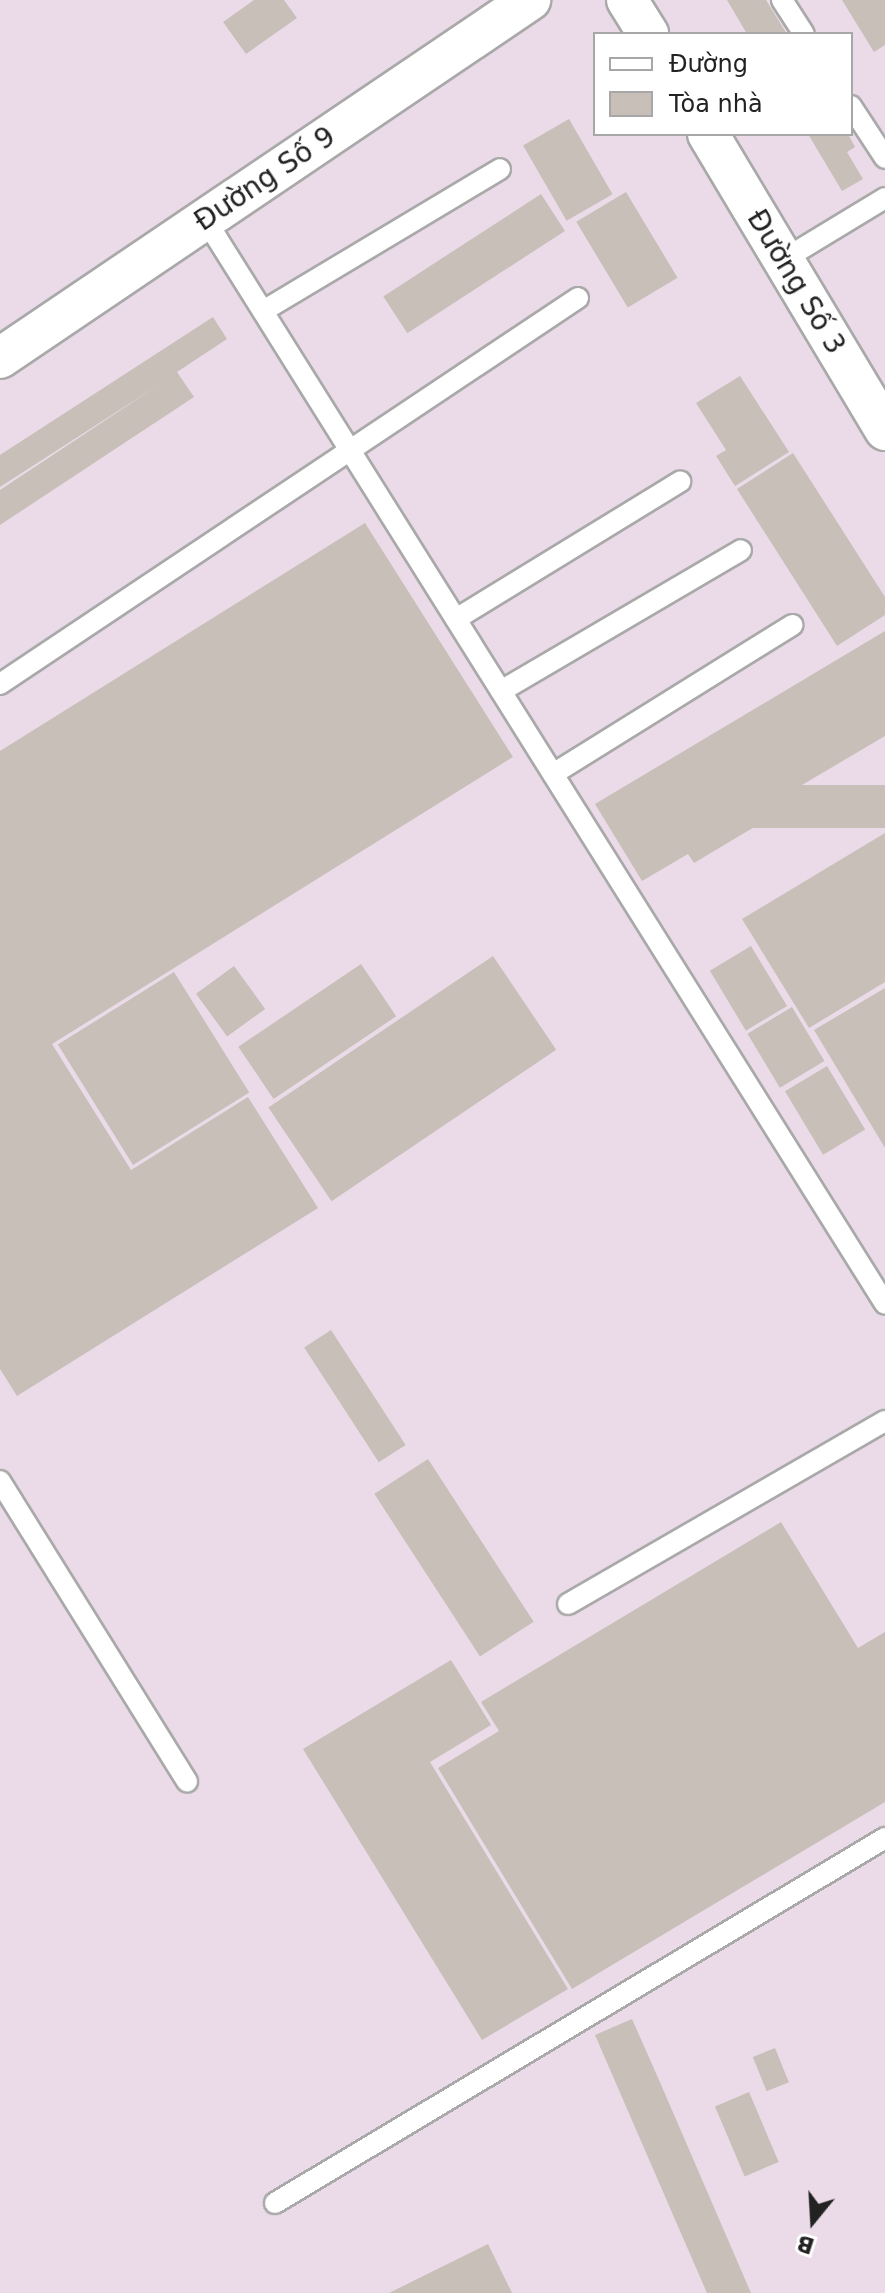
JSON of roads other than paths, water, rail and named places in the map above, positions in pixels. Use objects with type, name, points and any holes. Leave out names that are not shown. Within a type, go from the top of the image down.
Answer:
[{"type":"street","name":"Đường Số 9","points":[[0,358],[530,0]]},
{"type":"street","points":[[627,0],[647,32]]},
{"type":"street","name":"Đường Số 3","points":[[709,136],[885,430]]},
{"type":"lane","points":[[782,0],[803,32]]},
{"type":"lane","points":[[853,109],[885,158]]},
{"type":"lane","points":[[263,311],[500,169]]},
{"type":"lane","points":[[783,260],[885,198]]},
{"type":"lane","points":[[205,219],[885,1304]]},
{"type":"lane","points":[[0,684],[578,298]]},
{"type":"lane","points":[[456,619],[680,482]]},
{"type":"lane","points":[[501,691],[741,550]]},
{"type":"lane","points":[[553,774],[792,625]]},
{"type":"lane","points":[[568,1604],[885,1421]]},
{"type":"lane","points":[[0,1481],[187,1781]]},
{"type":"lane","points":[[275,2203],[885,1838]]}]
